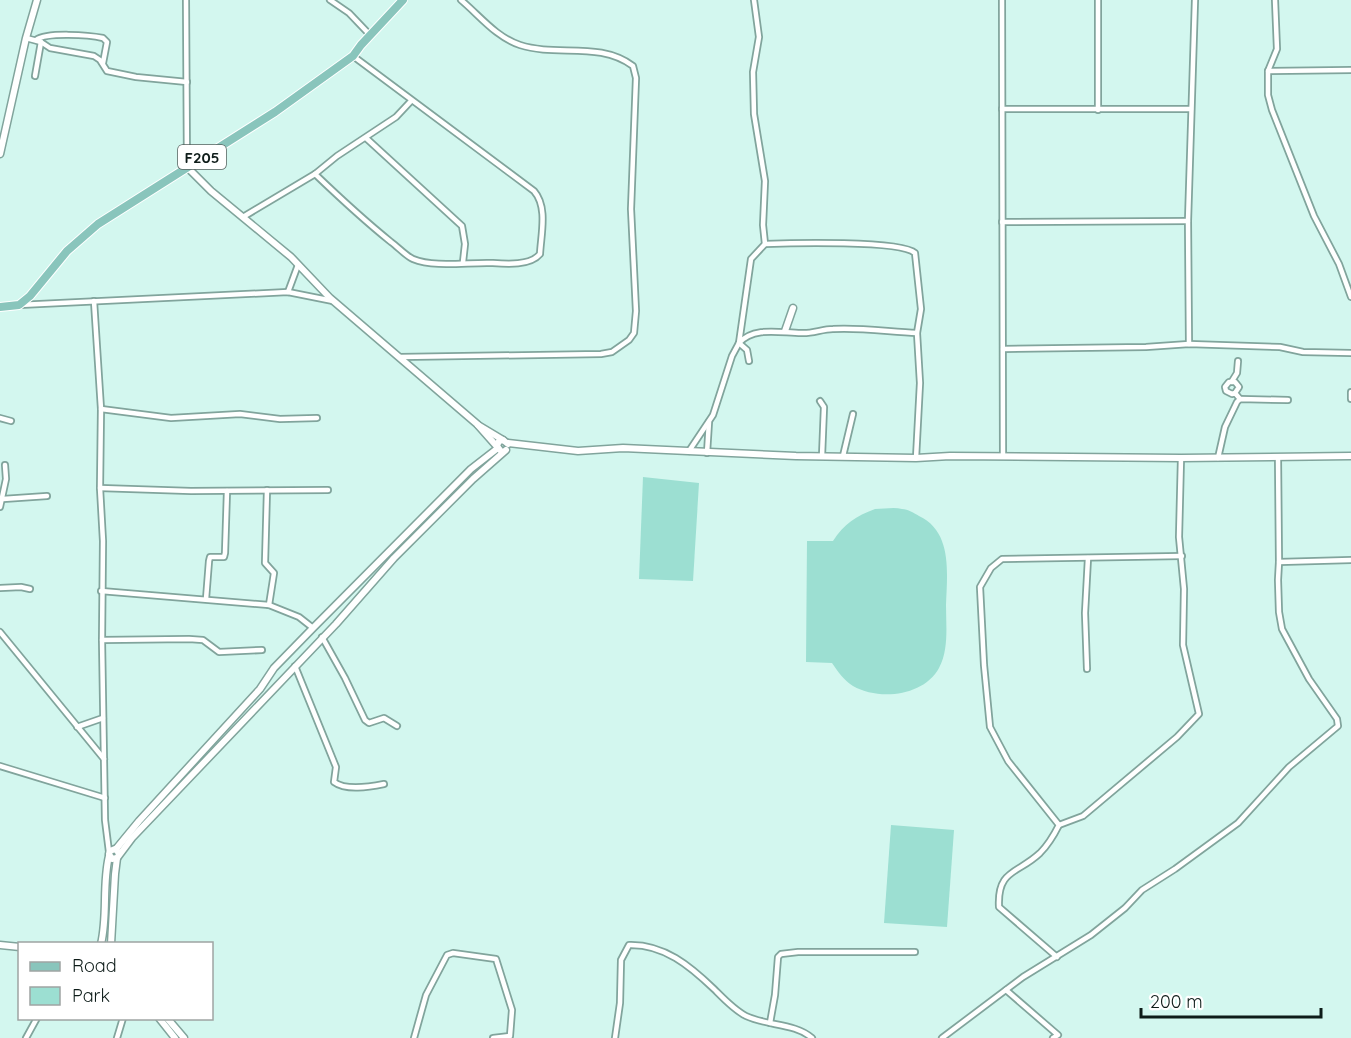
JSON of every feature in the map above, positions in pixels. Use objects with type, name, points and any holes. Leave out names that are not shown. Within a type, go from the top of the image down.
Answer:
[{"type":"main road","name":"F205","points":[[19,305],[30,296],[67,251],[85,234],[112,213],[275,112],[353,56],[403,0]]},
{"type":"main road","points":[[0,307],[19,305]]},
{"type":"street","points":[[0,154],[26,38],[37,0]]},
{"type":"street","points":[[186,0],[187,167],[211,191],[298,265],[330,298],[477,424],[501,451],[506,450]]},
{"type":"street","points":[[330,0],[350,13],[370,35]]},
{"type":"street","points":[[400,357],[601,354],[612,352],[629,340],[634,333],[636,311],[631,209],[636,78],[633,66],[622,58],[601,52],[534,48],[518,44],[501,36],[461,0]]},
{"type":"street","points":[[754,0],[759,37],[753,72],[754,114],[765,181],[763,225],[765,244]]},
{"type":"street","points":[[1002,0],[1003,456]]},
{"type":"street","points":[[1098,0],[1098,110]]},
{"type":"street","points":[[1189,344],[1188,221],[1195,0]]},
{"type":"street","points":[[1275,0],[1277,49],[1268,71],[1268,95],[1283,141],[1314,216],[1339,264],[1351,297]]},
{"type":"street","points":[[35,76],[39,37],[53,35],[103,38],[107,42],[103,63]]},
{"type":"street","points":[[26,38],[39,41],[50,48],[94,56],[103,63],[107,71],[136,77],[187,82]]},
{"type":"street","points":[[315,174],[359,216],[412,259],[447,264],[525,262],[536,260],[540,254],[541,201],[534,191],[353,56]]},
{"type":"street","points":[[1268,71],[1351,70]]},
{"type":"street","points":[[243,217],[315,174],[337,156],[396,117],[411,101]]},
{"type":"street","points":[[1002,109],[1191,110]]},
{"type":"street","points":[[366,138],[462,226],[465,244],[463,262]]},
{"type":"street","points":[[1002,222],[1188,221]]},
{"type":"street","points":[[688,451],[693,447],[713,415],[732,356],[739,343],[751,259],[765,244],[817,243],[909,248],[915,253],[921,309],[917,333],[920,383],[916,458]]},
{"type":"street","points":[[288,292],[298,265]]},
{"type":"street","points":[[19,305],[288,292],[337,302]]},
{"type":"street","points":[[94,301],[101,409],[105,820],[114,854],[111,942]]},
{"type":"street","points":[[785,331],[793,308]]},
{"type":"street","points":[[739,343],[753,334],[785,331],[801,334],[832,329],[917,333]]},
{"type":"street","points":[[739,343],[747,350],[749,361]]},
{"type":"street","points":[[1003,349],[1135,348],[1189,344],[1280,347],[1303,352],[1351,353]]},
{"type":"street","points":[[1235,393],[1226,391],[1226,384],[1232,381],[1237,374],[1238,361]]},
{"type":"street","points":[[1232,381],[1239,387],[1235,393]]},
{"type":"street","points":[[1351,392],[1351,399]]},
{"type":"street","points":[[1235,393],[1240,399],[1288,400]]},
{"type":"street","points":[[1218,458],[1228,419],[1240,399]]},
{"type":"street","points":[[820,401],[824,407],[822,456]]},
{"type":"street","points":[[101,409],[171,418],[240,414],[280,419],[317,418]]},
{"type":"street","points":[[843,456],[853,414]]},
{"type":"street","points":[[0,418],[11,421]]},
{"type":"street","points":[[707,453],[708,422]]},
{"type":"street","points":[[114,854],[132,838],[350,608],[394,558],[473,479],[506,450],[508,446],[505,441],[477,424]]},
{"type":"street","points":[[101,942],[105,918],[105,873],[114,854],[139,821],[260,689],[274,669],[471,469],[498,447],[498,443],[505,441],[578,450],[623,448],[707,453],[916,458],[1351,456]]},
{"type":"street","points":[[942,1038],[956,1025],[1023,978],[1091,935],[1125,908],[1142,890],[1238,823],[1288,767],[1338,726],[1337,719],[1309,679],[1282,629],[1278,591],[1278,457]]},
{"type":"street","points":[[1057,957],[999,907],[998,890],[1007,875],[1039,854],[1053,838],[1059,825],[1083,816],[1177,737],[1199,714],[1183,645],[1184,589],[1179,537],[1181,458]]},
{"type":"street","points":[[0,507],[6,479],[5,465]]},
{"type":"street","points":[[100,488],[226,491],[328,490]]},
{"type":"street","points":[[267,490],[265,563],[274,573],[268,605]]},
{"type":"street","points":[[206,599],[210,557],[224,557],[225,553],[226,491]]},
{"type":"street","points":[[3,499],[47,496]]},
{"type":"street","points":[[1059,825],[1008,761],[990,727],[980,586],[991,568],[1002,559],[1182,556]]},
{"type":"street","points":[[1087,669],[1085,613],[1088,558]]},
{"type":"street","points":[[1279,562],[1351,560]]},
{"type":"street","points":[[0,588],[21,586],[30,589]]},
{"type":"street","points":[[101,591],[268,605],[299,617],[313,628]]},
{"type":"street","points":[[0,632],[104,759]]},
{"type":"street","points":[[322,637],[365,720],[369,723],[384,718],[391,720],[397,726]]},
{"type":"street","points":[[102,640],[189,639],[203,640],[219,652],[262,650]]},
{"type":"street","points":[[295,666],[336,767],[334,782],[338,785],[362,787],[384,784]]},
{"type":"street","points":[[78,727],[103,718]]},
{"type":"street","points":[[0,766],[105,798]]},
{"type":"street","points":[[0,945],[18,947]]},
{"type":"street","points":[[615,1038],[620,1003],[621,960],[629,945],[664,951],[697,974],[746,1016],[800,1030],[812,1038]]},
{"type":"street","points":[[770,1023],[778,957],[781,954],[915,952]]},
{"type":"street","points":[[414,1038],[432,981],[447,955],[453,953],[496,958],[502,971],[512,1010],[510,1036],[493,1038]]},
{"type":"street","points":[[1006,990],[1048,1024],[1058,1035],[1053,1038]]},
{"type":"street","points":[[26,1038],[36,1020]]},
{"type":"street","points":[[117,1038],[122,1020]]},
{"type":"street","points":[[161,1020],[175,1038]]},
{"type":"street","points":[[169,1020],[184,1038]]},
{"type":"green space","points":[[643,477],[699,483],[693,581],[639,579]]},
{"type":"green space","points":[[875,509],[904,509],[930,523],[938,532],[946,555],[946,637],[942,661],[932,677],[923,685],[900,693],[864,691],[847,681],[832,663],[806,662],[807,541],[833,541],[851,521]]},
{"type":"green space","points":[[891,825],[954,830],[947,927],[884,923]]}]
